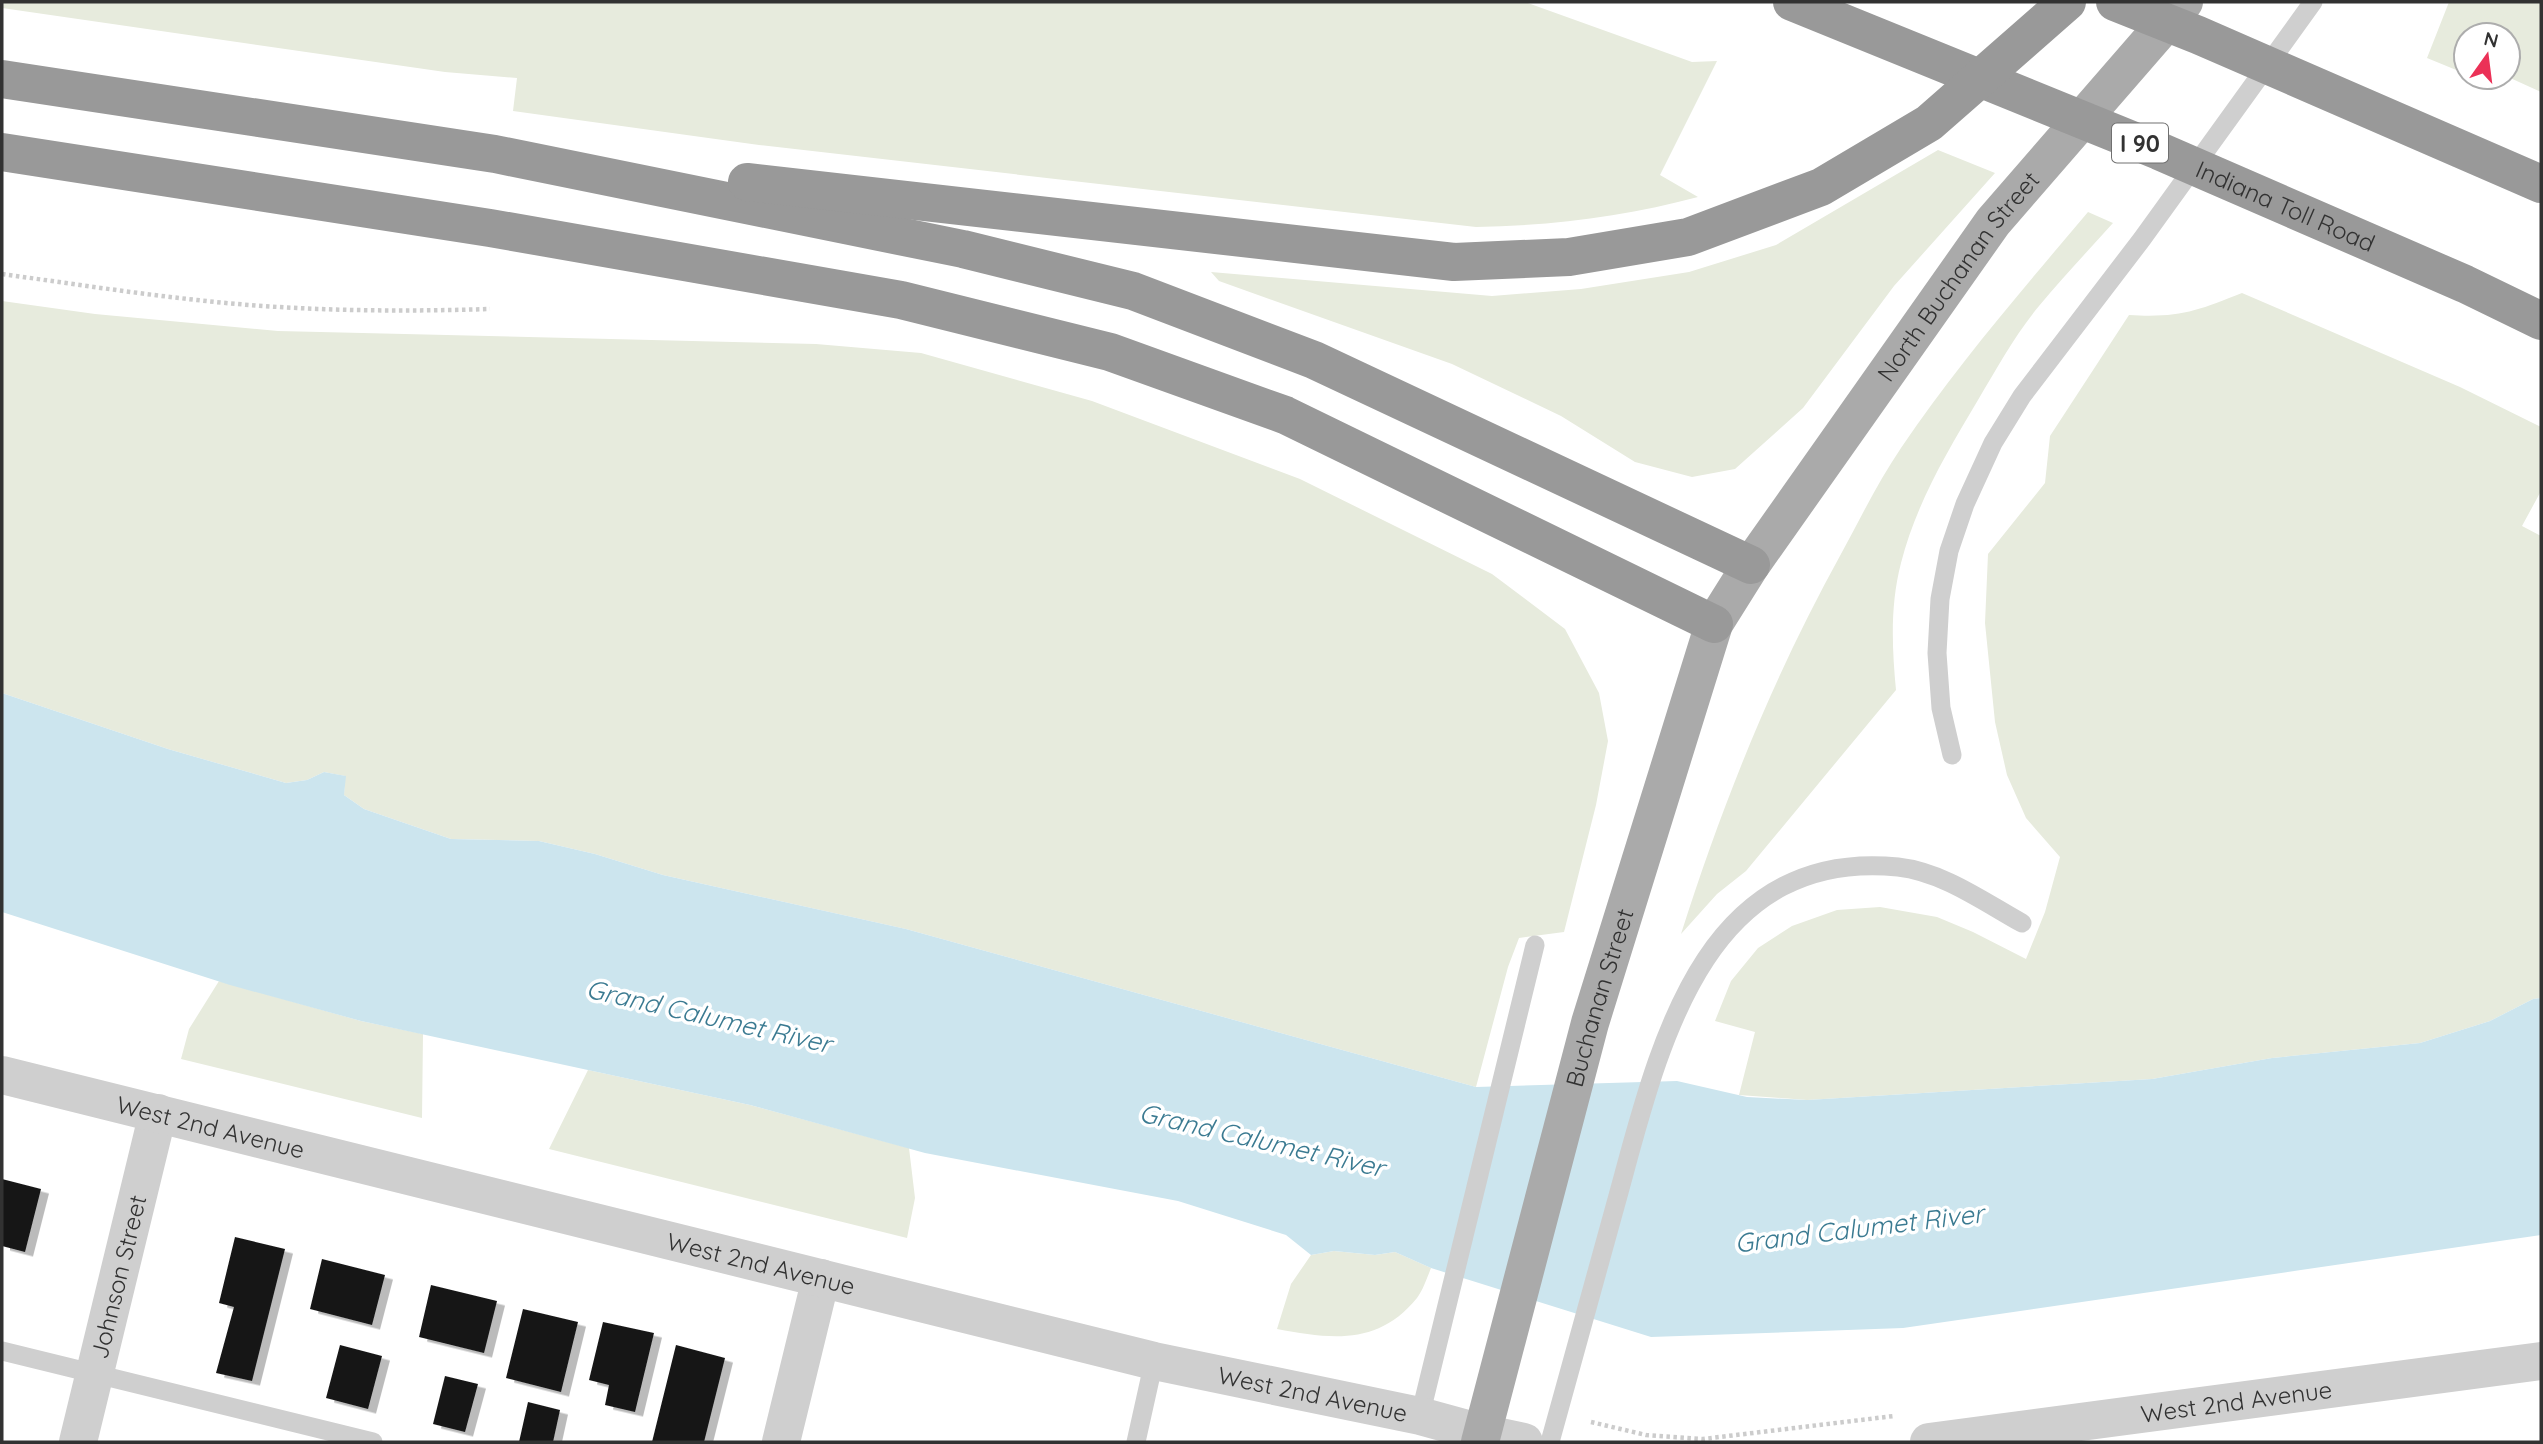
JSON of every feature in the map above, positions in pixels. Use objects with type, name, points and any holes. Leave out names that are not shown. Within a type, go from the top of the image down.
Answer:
[{"type":"highway","points":[[2,79],[495,154],[1454,262],[1569,257],[1688,237],[1821,187],[1929,122],[2067,2]]},
{"type":"highway","points":[[2115,2],[2541,184]]},
{"type":"highway","name":"Indiana Toll Road","points":[[1802,5],[2159,151],[2465,284],[2541,321]]},
{"type":"highway","points":[[2,152],[490,228],[901,300],[1110,352],[1284,415],[1714,624]]},
{"type":"highway","points":[[495,154],[962,249],[1133,291],[1314,360],[1751,565]]},
{"type":"main road","name":"North Buchanan Street","points":[[1751,565],[1993,222],[2184,2]]},
{"type":"main road","name":"Buchanan Street","points":[[1481,1437],[1590,1023],[1714,624],[1751,565]]},
{"type":"street","name":"West 2nd Avenue","points":[[2,1074],[1154,1361],[1420,1416],[1481,1437],[1524,1442]]},
{"type":"street","name":"Johnson Street","points":[[78,1442],[158,1114]]},
{"type":"street","points":[[781,1442],[821,1278]]},
{"type":"street","name":"West 2nd Avenue","points":[[1929,1442],[2123,1430],[2541,1361]]},
{"type":"lane","points":[[1952,755],[1941,708],[1937,653],[1940,599],[1949,551],[1965,504],[1993,443],[2022,396],[2142,239],[2313,2]]},
{"type":"lane","points":[[1550,1442],[1639,1119],[1665,1042],[1688,987],[1713,946],[1734,922],[1760,900],[1785,885],[1833,869],[1866,866],[1910,870],[1957,886],[2022,923]]},
{"type":"lane","points":[[1420,1416],[1535,945]]},
{"type":"lane","points":[[2,1351],[373,1442]]},
{"type":"lane","points":[[1136,1442],[1154,1361]]},
{"type":"path","points":[[2,274],[250,305],[378,310],[490,309]]},
{"type":"path","points":[[1614,1428],[1646,1435]]},
{"type":"shaded area","points":[[2,2],[1525,2],[1692,62],[1717,61],[1660,175],[1698,197],[1644,210],[1588,219],[1476,227],[759,145],[513,111],[517,78],[445,72],[2,8]]},
{"type":"shaded area","points":[[2449,2],[2541,2],[2541,92],[2522,83],[2522,21],[2452,21],[2452,68],[2427,58]]},
{"type":"shaded area","points":[[1938,150],[1995,173],[1894,286],[1803,408],[1735,469],[1692,477],[1635,462],[1561,416],[1452,364],[1219,281],[1211,272],[1492,296],[1581,289],[1689,272],[1776,245]]},
{"type":"shaded area","points":[[2088,212],[2113,223],[2030,317],[2014,340],[1944,459],[1915,520],[1901,563],[1895,595],[1893,642],[1896,690],[1746,871],[1717,894],[1681,934],[1732,788],[1772,693],[1817,600],[1877,487],[1945,387]]},
{"type":"shaded area","points":[[2242,293],[2460,387],[2541,427],[2541,491],[2522,526],[2541,536],[2541,998],[2533,999],[2490,1021],[2420,1043],[2272,1058],[2152,1079],[1807,1100],[1739,1095],[1755,1032],[1715,1021],[1731,981],[1758,948],[1792,926],[1837,910],[1880,907],[1937,917],[2026,959],[2045,912],[2060,857],[2026,818],[2007,775],[1995,722],[1985,623],[1988,554],[2045,483],[2050,436],[2129,315],[2187,312]]},
{"type":"shaded area","points":[[2,301],[95,314],[278,331],[816,344],[921,353],[1092,401],[1300,479],[1492,574],[1565,629],[1599,693],[1608,741],[1596,805],[1564,932],[1519,938],[1508,967],[1476,1087],[906,929],[663,875],[595,854],[539,841],[451,839],[364,809],[344,795],[345,776],[324,772],[307,780],[286,783],[168,749],[2,693]]},
{"type":"shaded area","points":[[219,981],[361,1021],[423,1034],[422,1118],[181,1059],[189,1029]]},
{"type":"shaded area","points":[[588,1070],[750,1105],[909,1148],[915,1198],[907,1238],[549,1149]]},
{"type":"shaded area","points":[[1334,1251],[1375,1255],[1395,1252],[1431,1268],[1417,1298],[1402,1314],[1370,1332],[1335,1336],[1277,1329],[1291,1284],[1311,1255]]},
{"type":"water","name":"Grand Calumet River","points":[[2,693],[168,749],[286,783],[307,780],[324,772],[346,776],[344,795],[364,809],[451,839],[539,841],[595,854],[663,875],[906,929],[1476,1087],[1677,1081],[1747,1097],[1807,1100],[2152,1079],[2272,1058],[2420,1043],[2490,1021],[2533,999],[2541,998],[2541,1235],[1903,1328],[1651,1337],[1431,1268],[1395,1252],[1375,1255],[1334,1251],[1311,1255],[1286,1235],[1178,1201],[925,1153],[750,1105],[361,1021],[230,985],[2,912]]},
{"type":"building","points":[[2,1179],[41,1189],[25,1252],[2,1246]]},
{"type":"building","points":[[235,1237],[285,1249],[252,1381],[216,1373],[234,1307],[219,1303]]},
{"type":"building","points":[[322,1259],[385,1275],[372,1325],[310,1309]]},
{"type":"building","points":[[431,1285],[497,1301],[484,1353],[419,1337]]},
{"type":"building","points":[[523,1309],[578,1322],[561,1392],[506,1378]]},
{"type":"building","points":[[603,1322],[654,1333],[635,1412],[605,1405],[609,1385],[589,1380]]},
{"type":"building","points":[[340,1345],[382,1356],[368,1409],[326,1398]]},
{"type":"building","points":[[676,1345],[725,1358],[704,1442],[652,1442]]},
{"type":"building","points":[[445,1376],[478,1384],[465,1432],[433,1424]]},
{"type":"building","points":[[528,1402],[560,1410],[553,1442],[519,1442]]}]
